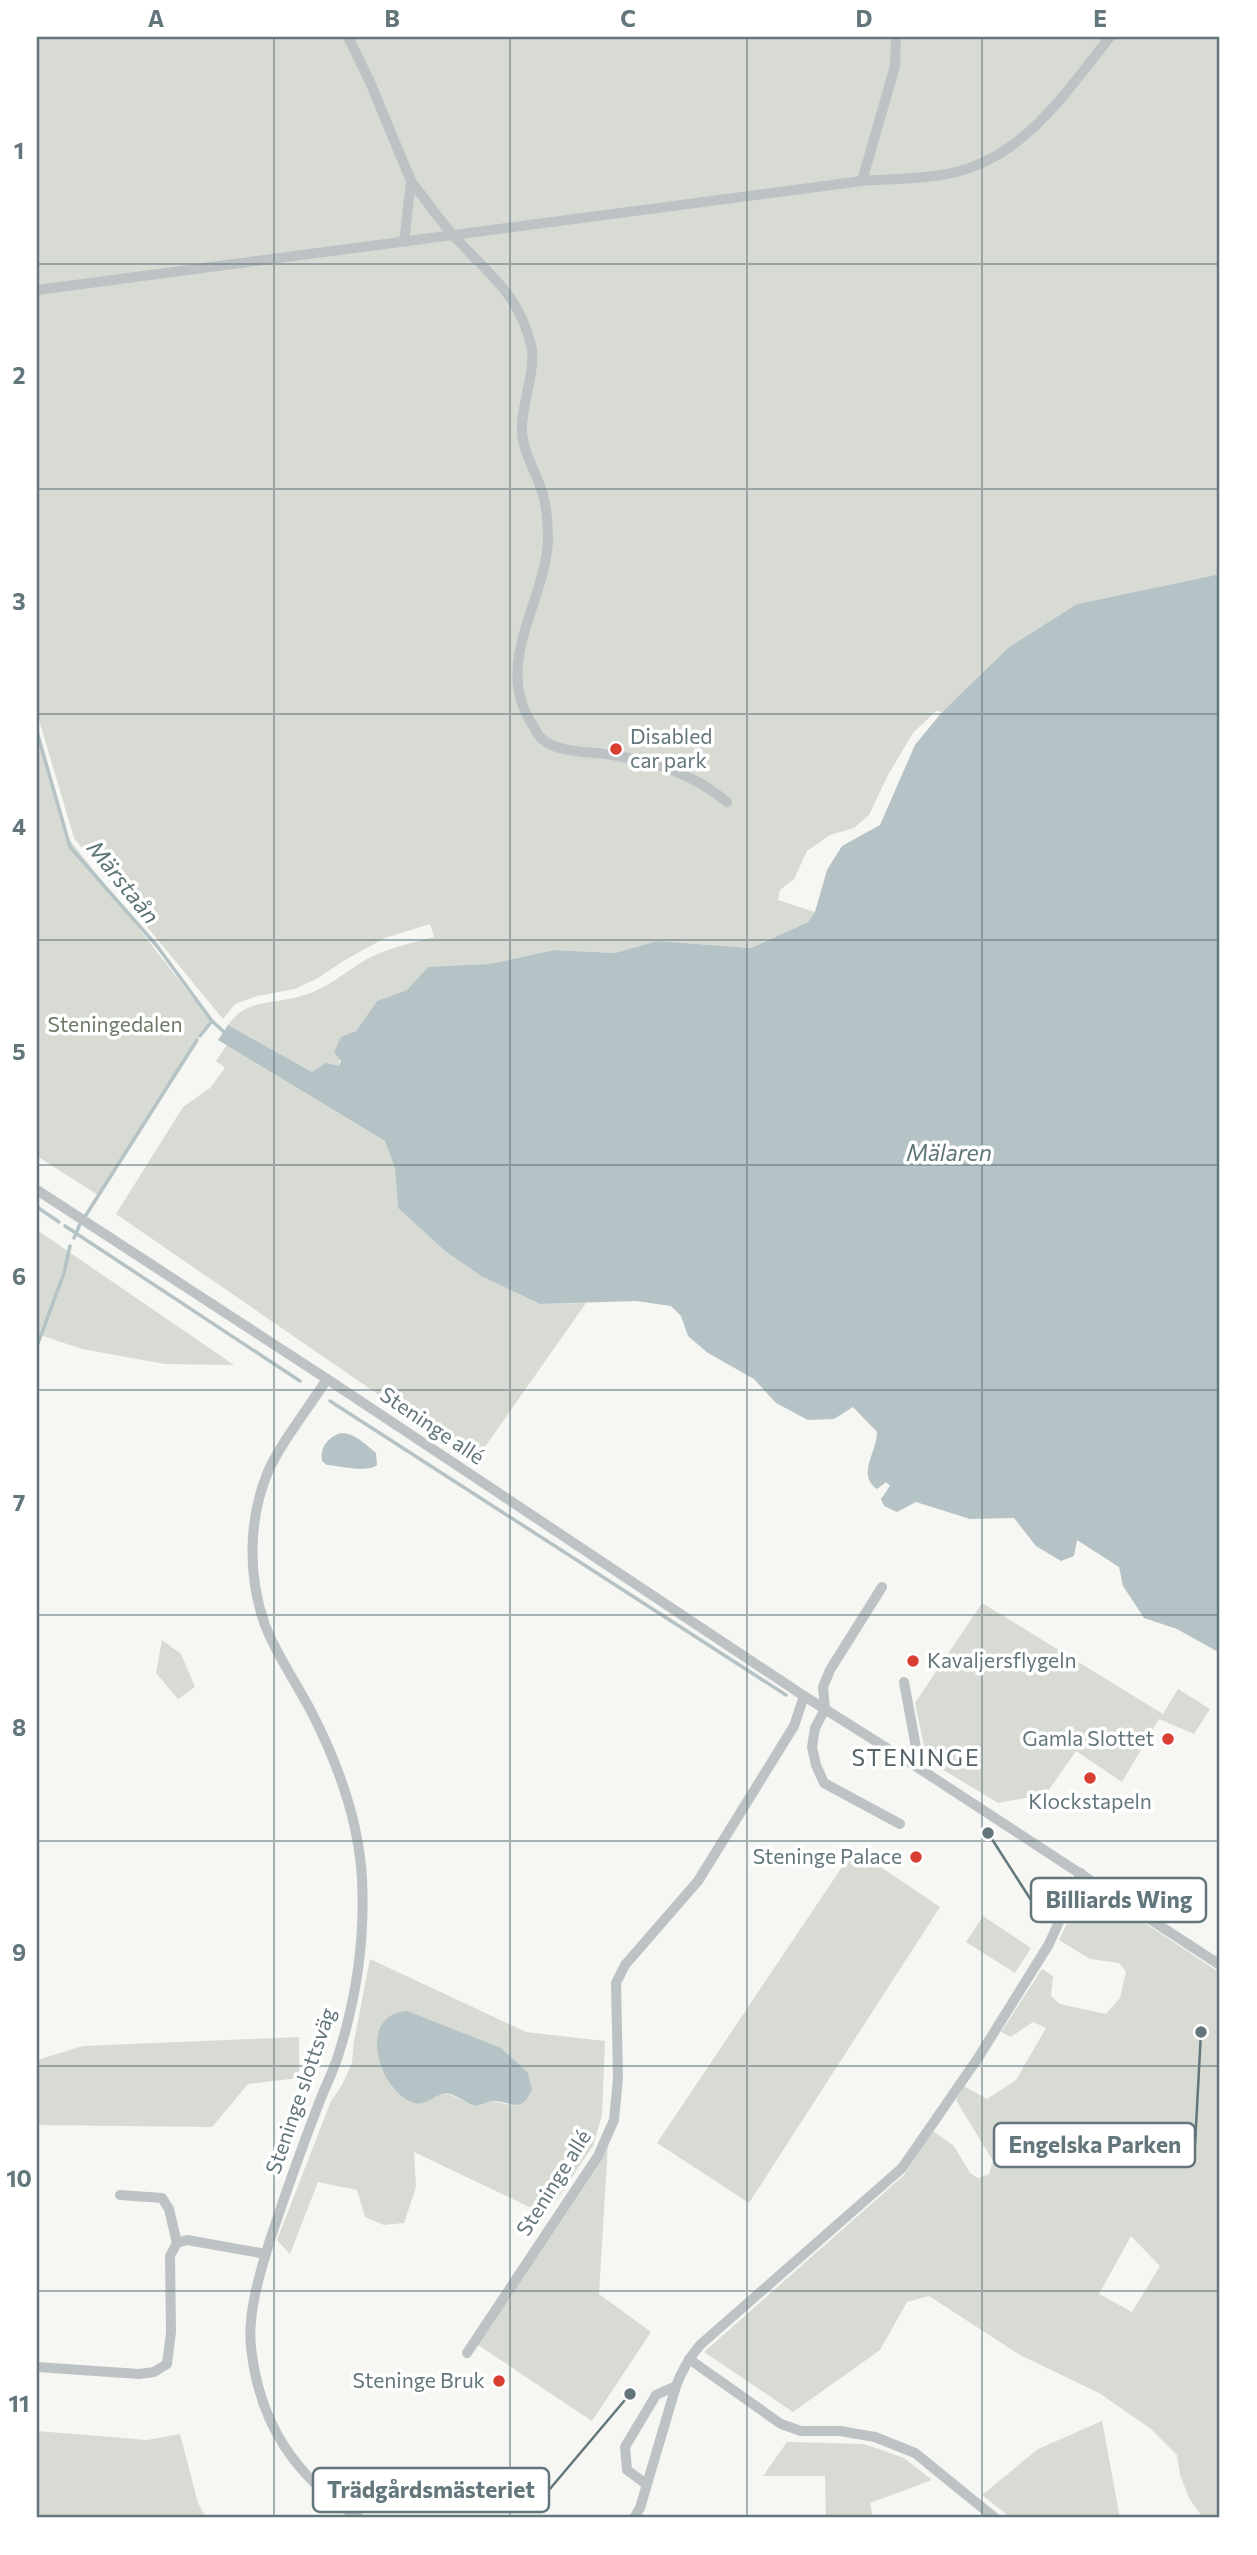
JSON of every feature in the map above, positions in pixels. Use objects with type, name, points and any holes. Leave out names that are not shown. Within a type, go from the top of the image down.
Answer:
[{"type":"street","points":[[348,37],[370,82],[411,181],[454,236],[495,277],[520,312],[532,349],[522,430],[528,460],[544,498],[548,542],[537,594],[518,655],[517,689],[525,713],[541,738],[565,750],[612,755],[687,774],[727,802]]},
{"type":"street","points":[[862,181],[895,66],[896,37]]},
{"type":"street","points":[[37,290],[862,181],[946,174],[999,156],[1026,135],[1050,112],[1110,37]]},
{"type":"street","points":[[404,242],[411,181]]},
{"type":"street","name":"Steninge allé","points":[[37,1190],[804,1696],[1220,1965]]},
{"type":"street","name":"Steninge slottsväg","points":[[327,1380],[268,1472],[253,1522],[253,1581],[266,1627],[335,1762],[353,1819],[362,1876],[362,1934],[354,1991],[338,2057],[318,2105],[266,2254],[255,2293],[250,2344],[261,2399],[284,2447],[309,2480],[339,2506],[359,2518]]},
{"type":"street","points":[[882,1587],[830,1670],[823,1687],[825,1709],[815,1728],[812,1747],[824,1783],[900,1824]]},
{"type":"street","points":[[904,1682],[920,1769]]},
{"type":"street","name":"Steninge allé","points":[[467,2353],[598,2156],[614,2120],[618,2078],[616,1983],[625,1965],[698,1881],[794,1726],[804,1696]]},
{"type":"street","points":[[634,2518],[640,2508],[676,2386],[689,2358],[700,2345],[902,2168],[978,2058],[1049,1944],[1081,1873]]},
{"type":"street","points":[[37,2367],[139,2374],[154,2372],[167,2364],[171,2332],[170,2256],[177,2243],[169,2209],[162,2198],[120,2195]]},
{"type":"street","points":[[177,2243],[187,2240],[266,2254]]},
{"type":"street","points":[[689,2358],[781,2424],[801,2431],[839,2431],[875,2437],[915,2453],[995,2518]]},
{"type":"street","points":[[646,2484],[627,2470],[625,2447],[656,2395],[676,2386]]},
{"type":"green space","points":[[37,37],[1220,37],[1220,574],[1077,604],[1009,647],[942,712],[936,711],[913,733],[888,775],[869,815],[854,828],[830,835],[807,851],[794,879],[780,890],[778,900],[815,912],[808,922],[751,948],[657,941],[615,953],[554,950],[489,964],[428,968],[407,990],[377,1001],[356,1031],[341,1038],[339,1066],[312,1072],[228,1025],[235,1016],[252,1006],[310,993],[328,985],[375,955],[434,937],[430,924],[385,938],[295,989],[257,996],[235,1004],[223,1019],[74,838],[37,713]]},
{"type":"green space","name":"Steningedalen","points":[[37,737],[69,839],[210,1020],[98,1195],[37,1156]]},
{"type":"green space","points":[[227,1045],[385,1141],[395,1166],[398,1208],[445,1251],[481,1276],[540,1304],[586,1303],[475,1461],[116,1214],[183,1107],[210,1088],[225,1068],[216,1061]]},
{"type":"green space","points":[[37,1230],[234,1365],[165,1364],[82,1349],[37,1334]]},
{"type":"green space","points":[[982,1603],[1163,1714],[1178,1689],[1210,1709],[1194,1734],[1159,1719],[1122,1782],[1076,1751],[1046,1794],[998,1803],[927,1760],[915,1703]]},
{"type":"green space","points":[[162,1640],[181,1654],[195,1687],[178,1699],[156,1673]]},
{"type":"green space","points":[[854,1849],[940,1907],[749,2203],[657,2143]]},
{"type":"green space","points":[[1086,1884],[1220,1973],[1220,2518],[1203,2518],[1189,2498],[1180,2475],[1177,2455],[1151,2429],[1099,2393],[1020,2355],[929,2296],[907,2302],[880,2350],[793,2412],[704,2352],[904,2175],[933,2131],[954,2146],[970,2173],[978,2178],[989,2174],[993,2161],[956,2100],[964,2086],[987,2099],[1016,2080],[1046,2028],[1033,2022],[1011,2037],[1001,2032],[1042,1969],[1053,1976],[1051,1996],[1060,2004],[1106,2014],[1120,1998],[1126,1972],[1119,1963],[1090,1959],[1059,1940]],"holes":[[[1131,2236],[1160,2266],[1132,2312],[1099,2294]]]},
{"type":"green space","points":[[983,1916],[1031,1948],[1015,1973],[966,1942]]},
{"type":"green space","points":[[370,1959],[526,2032],[605,2041],[602,2115],[593,2146],[546,2215],[414,2152],[416,2187],[404,2223],[384,2225],[365,2217],[357,2190],[318,2182],[290,2254],[277,2240],[331,2101],[352,2063]],"holes":[[[377,2048],[517,2106],[491,2101],[475,2106],[449,2094],[404,2097],[387,2075]]]},
{"type":"green space","points":[[299,2037],[299,2078],[248,2084],[212,2127],[37,2125],[37,2060],[83,2046]]},
{"type":"green space","points":[[608,2143],[599,2294],[651,2332],[592,2421],[475,2343]]},
{"type":"green space","points":[[1102,2421],[1120,2518],[1011,2518],[982,2495],[1038,2449]]},
{"type":"green space","points":[[37,2431],[147,2440],[180,2434],[198,2503],[206,2518],[37,2518]]},
{"type":"green space","points":[[787,2442],[864,2444],[904,2458],[932,2480],[870,2503],[873,2518],[826,2518],[825,2476],[763,2476]]},
{"type":"water","name":"Mälaren","points":[[1220,574],[1220,1653],[1177,1629],[1144,1618],[1123,1586],[1119,1567],[1077,1540],[1074,1556],[1061,1561],[1036,1546],[1014,1518],[970,1519],[916,1502],[897,1512],[884,1506],[881,1499],[890,1486],[886,1482],[877,1489],[868,1477],[877,1432],[853,1407],[834,1419],[808,1420],[776,1403],[754,1379],[708,1353],[688,1336],[681,1316],[671,1306],[636,1301],[540,1304],[481,1276],[445,1251],[398,1208],[395,1168],[385,1141],[218,1040],[228,1025],[312,1072],[326,1063],[339,1066],[341,1061],[334,1052],[341,1037],[356,1031],[377,1001],[407,990],[428,967],[489,964],[554,950],[615,953],[657,941],[751,948],[808,922],[815,912],[827,870],[842,846],[880,825],[915,745],[942,712],[1009,647],[1077,604]]},
{"type":"water","points":[[341,1433],[355,1437],[376,1453],[377,1465],[367,1469],[353,1468],[327,1465],[322,1461],[322,1451],[326,1443]]},
{"type":"water","points":[[407,2011],[501,2048],[528,2073],[532,2090],[527,2098],[515,2105],[492,2101],[475,2106],[450,2094],[420,2103],[402,2096],[391,2085],[383,2071],[377,2039],[381,2026],[391,2016]]},
{"type":"waterway","name":"Märstaån","points":[[37,732],[70,847],[157,946],[212,1021],[224,1032]]},
{"type":"waterway","points":[[200,1036],[212,1021]]},
{"type":"waterway","points":[[86,1215],[197,1040]]},
{"type":"waterway","points":[[37,1207],[59,1222]]},
{"type":"waterway","points":[[74,1238],[80,1224]]},
{"type":"waterway","points":[[65,1226],[300,1381]]},
{"type":"waterway","points":[[37,1346],[64,1273],[70,1246]]},
{"type":"waterway","points":[[330,1401],[786,1695]]},
{"type":"place","name":"Disabled car park","points":[[616,749]]},
{"type":"place","name":"Kavaljersflygeln","points":[[913,1661]]},
{"type":"place","name":"Gamla Slottet","points":[[1168,1739]]},
{"type":"place","name":"Klockstapeln","points":[[1090,1778]]},
{"type":"place","name":"Billiards Wing","points":[[988,1833]]},
{"type":"place","name":"Steninge Palace","points":[[916,1857]]},
{"type":"place","name":"Engelska Parken","points":[[1201,2032]]},
{"type":"place","name":"Steninge Bruk","points":[[499,2381]]},
{"type":"place","name":"Trädgårdsmästeriet","points":[[630,2394]]},
{"type":"district","name":"STENINGE","points":[[916,1758]]}]
